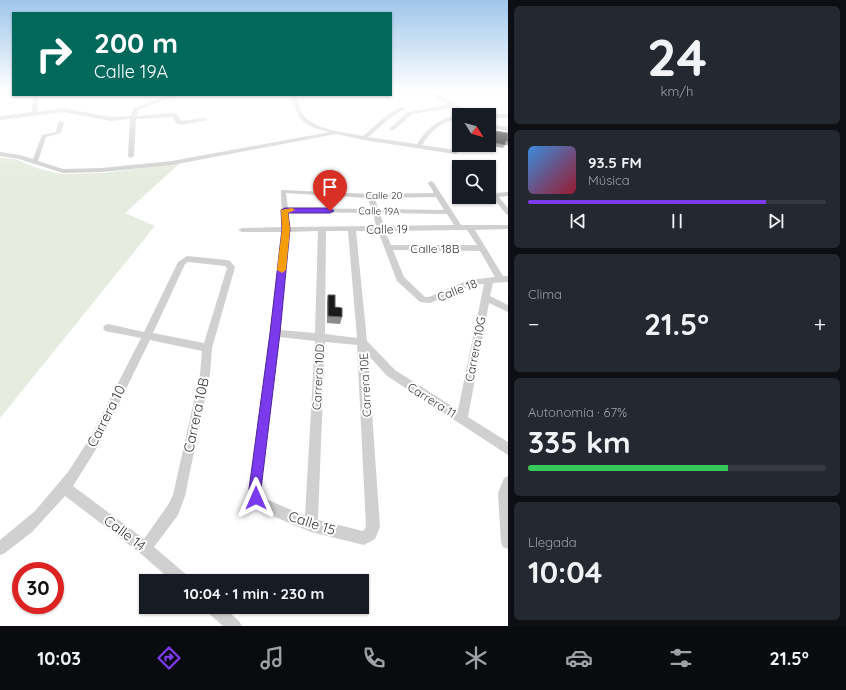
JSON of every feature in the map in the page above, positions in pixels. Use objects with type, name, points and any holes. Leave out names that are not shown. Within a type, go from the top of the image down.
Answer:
[{"type":"street","points":[[131,156],[134,120]]},
{"type":"street","points":[[177,120],[181,123],[203,120]]},
{"type":"street","points":[[305,120],[307,123],[334,132],[452,151]]},
{"type":"street","points":[[364,138],[384,120]]},
{"type":"street","points":[[392,129],[402,120]]},
{"type":"street","points":[[419,146],[429,130],[442,120]]},
{"type":"street","points":[[35,162],[44,136],[58,133],[61,122]]},
{"type":"street","points":[[496,127],[508,129]]},
{"type":"street","points":[[0,154],[20,157],[63,171],[101,170],[172,163],[334,132]]},
{"type":"street","points":[[431,183],[437,195],[459,228]]},
{"type":"street","name":"Calle 20","points":[[285,210],[283,191],[371,196],[437,195]]},
{"type":"street","points":[[496,193],[508,194]]},
{"type":"street","points":[[371,196],[388,248]]},
{"type":"street","points":[[496,198],[508,213]]},
{"type":"street","points":[[285,210],[286,229],[275,333],[362,342]]},
{"type":"street","name":"Calle 19A","points":[[285,210],[449,212]]},
{"type":"street","points":[[470,228],[504,280]]},
{"type":"street","name":"Calle 19","points":[[242,230],[508,228]]},
{"type":"street","name":"Carrera 10D","points":[[311,524],[320,337],[322,229]]},
{"type":"street","name":"Carrera 10E","points":[[352,229],[362,342],[373,527],[370,534],[364,538]]},
{"type":"street","name":"Calle 18B","points":[[388,248],[482,248]]},
{"type":"street","name":"Calle 18","points":[[388,248],[400,279],[423,300],[430,300],[472,282],[504,280]]},
{"type":"street","name":"Carrera 10B","points":[[146,548],[173,510],[179,496],[205,374],[207,348],[230,267],[227,263],[220,262],[187,259],[182,262]]},
{"type":"street","name":"Carrera 10","points":[[0,548],[21,534],[44,512],[65,488],[91,447],[147,337],[182,262]]},
{"type":"street","name":"Carrera 10G","points":[[462,418],[489,280]]},
{"type":"street","points":[[486,298],[508,309]]},
{"type":"street","points":[[108,328],[207,348]]},
{"type":"street","name":"Calle 15","points":[[275,333],[255,489],[256,498],[262,504],[311,524],[364,538]]},
{"type":"street","name":"Carrera 11","points":[[362,342],[391,373],[508,449]]},
{"type":"street","points":[[508,482],[504,493],[508,542]]},
{"type":"street","name":"Calle 14","points":[[65,488],[146,548],[175,574]]},
{"type":"street","points":[[220,614],[234,626]]},
{"type":"shaded area","points":[[0,158],[15,159],[37,168],[61,174],[103,173],[180,163],[125,213],[155,226],[0,418]]},
{"type":"building","points":[[496,131],[508,133],[508,142],[506,141],[505,145],[496,143]]},
{"type":"building","points":[[328,295],[335,295],[335,307],[342,308],[342,317],[328,316]]},
{"type":"slow traffic","points":[[282,270],[286,229],[285,210],[292,210]]},
{"type":"route","points":[[256,498],[255,489],[275,333],[286,229],[285,210],[330,211]]}]
